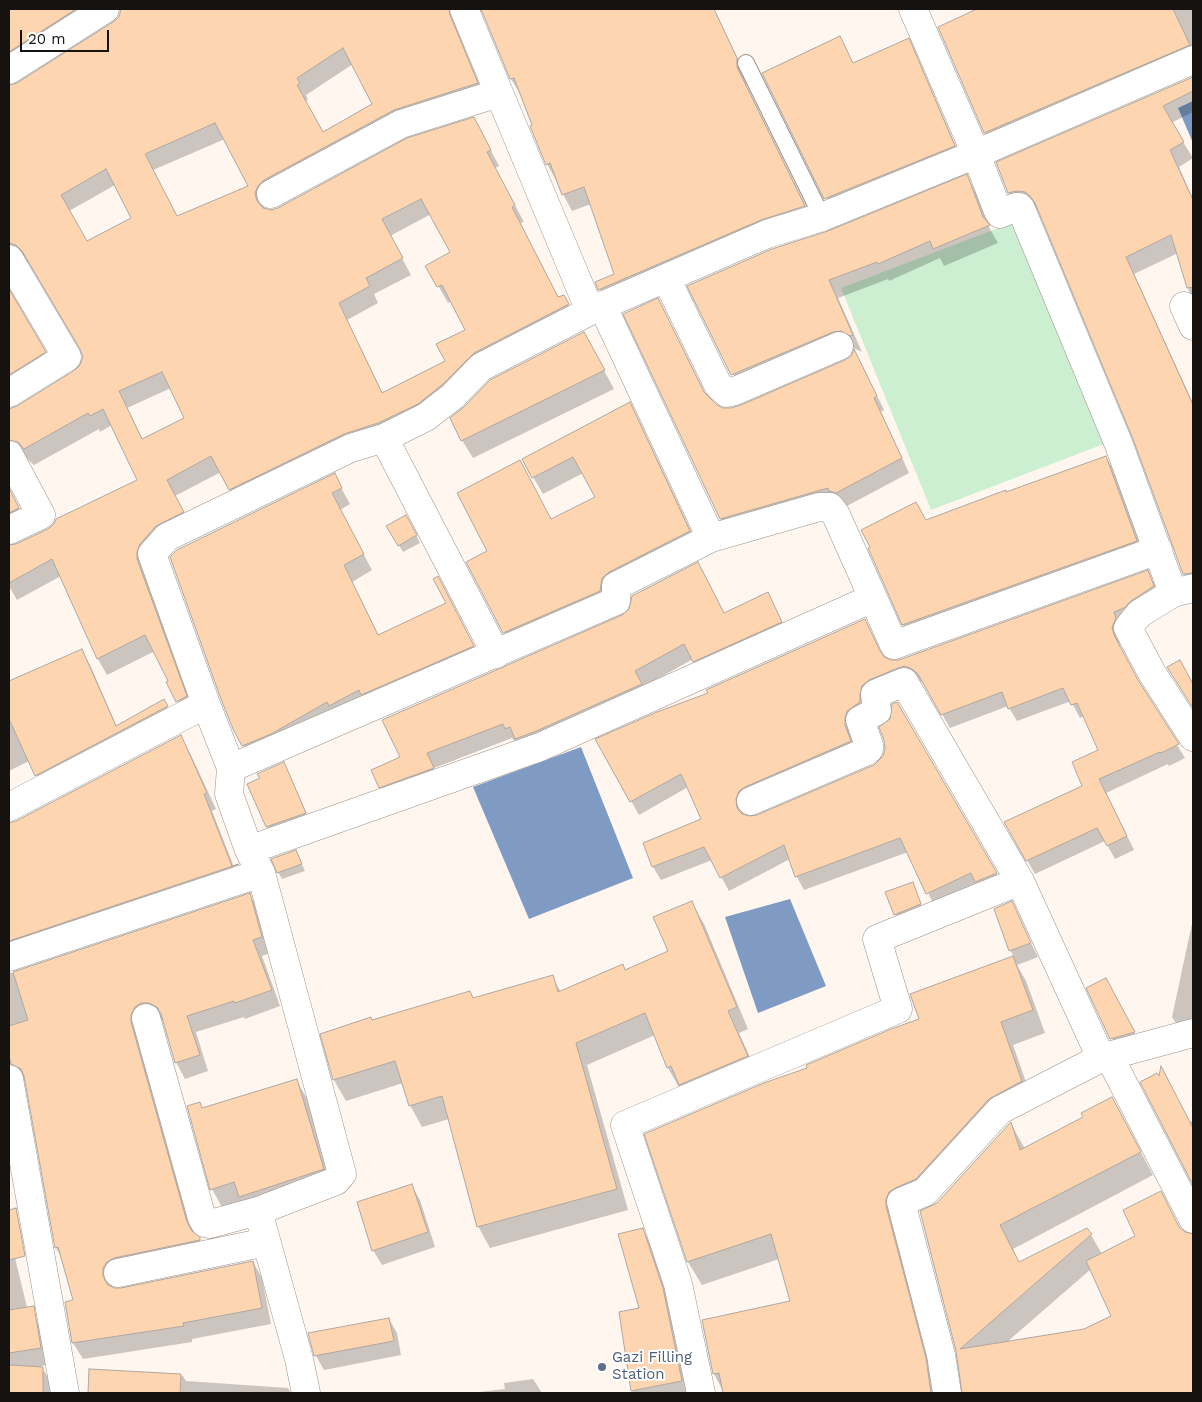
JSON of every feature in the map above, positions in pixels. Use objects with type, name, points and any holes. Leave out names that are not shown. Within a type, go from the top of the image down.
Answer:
[{"type":"street","points":[[9,70],[105,9]]},
{"type":"street","points":[[464,9],[499,92],[596,308],[711,538]]},
{"type":"street","points":[[912,9],[976,154],[1000,214],[1016,207],[1019,207],[1021,210],[1119,445],[1158,550],[1183,591],[1140,614],[1128,628],[1152,673],[1193,737]]},
{"type":"street","points":[[146,1018],[202,1218],[205,1223],[210,1224],[258,1211],[340,1178],[342,1174],[255,862],[229,794],[231,768],[152,554],[167,537],[351,448],[384,438],[426,417],[453,396],[481,367],[596,308],[767,234],[822,217],[976,154],[1193,60]]},
{"type":"street","points":[[271,194],[400,124],[499,92]]},
{"type":"street","points":[[9,259],[67,357],[9,393]]},
{"type":"street","points":[[666,278],[718,385],[727,393],[736,391],[840,346]]},
{"type":"street","points":[[384,438],[496,654]]},
{"type":"street","points":[[9,455],[42,515],[9,530]]},
{"type":"street","points":[[231,768],[616,601],[616,586],[711,538],[819,507],[830,507],[836,515],[894,645],[1158,550]]},
{"type":"street","points":[[9,957],[255,862],[540,747],[873,598]]},
{"type":"street","points":[[752,801],[869,749],[860,720],[877,711],[875,694],[904,682],[1020,881],[1105,1057],[1193,1219]]},
{"type":"street","points":[[9,807],[206,704]]},
{"type":"street","points":[[701,1393],[678,1284],[625,1125],[898,1009],[877,939],[1020,881]]},
{"type":"street","points":[[948,1393],[941,1355],[901,1202],[925,1192],[1000,1110],[1105,1057],[1193,1033]]},
{"type":"street","points":[[9,1079],[65,1393]]},
{"type":"street","points":[[258,1211],[299,1359],[306,1393]]},
{"type":"street","points":[[118,1273],[266,1242]]},
{"type":"lane","points":[[746,63],[822,217]]},
{"type":"green space","points":[[1017,221],[1109,442],[931,510],[841,288]]},
{"type":"water","points":[[1193,101],[1193,143],[1178,108]]},
{"type":"water","points":[[581,747],[633,878],[529,919],[473,787]]},
{"type":"water","points":[[790,899],[826,986],[758,1013],[725,917]]},
{"type":"building","points":[[9,9],[76,9],[9,52]]},
{"type":"building","points":[[121,9],[449,9],[478,83],[394,110],[264,180],[258,186],[255,193],[257,201],[263,208],[271,210],[278,208],[407,138],[474,117],[491,150],[487,152],[515,205],[512,207],[558,297],[564,295],[569,304],[474,353],[443,384],[418,404],[378,423],[344,434],[229,490],[211,456],[167,480],[184,512],[156,526],[140,544],[137,559],[187,696],[176,702],[166,682],[168,681],[145,635],[97,659],[52,559],[9,583],[9,545],[16,544],[48,529],[54,524],[56,519],[137,480],[103,409],[90,416],[88,413],[24,449],[18,442],[9,440],[9,409],[75,370],[80,365],[83,357],[22,251],[16,245],[9,243],[9,85],[17,83],[119,17]],"holes":[[[343,48],[372,104],[323,132],[297,85],[300,83],[297,78]],[[215,123],[248,186],[177,216],[145,154]],[[106,169],[131,218],[87,241],[61,195]],[[421,199],[450,252],[425,266],[437,287],[442,285],[465,330],[436,344],[445,361],[382,393],[339,303],[370,286],[366,278],[403,258],[382,219]],[[162,372],[184,418],[142,439],[119,391]]]},
{"type":"building","points":[[481,9],[714,9],[737,58],[737,67],[805,206],[761,220],[598,290],[595,282],[614,274],[584,187],[562,195],[550,163],[546,165],[530,126],[532,125],[514,78],[510,79]]},
{"type":"building","points":[[977,9],[1173,9],[1190,45],[984,133],[938,27]]},
{"type":"building","points":[[840,36],[853,63],[909,38],[955,146],[824,199],[762,73]]},
{"type":"building","points":[[1193,77],[1193,91],[1163,106],[1184,142],[1170,150],[1193,200],[1193,287],[1187,288],[1171,235],[1126,257],[1193,405],[1193,573],[1183,574],[1133,439],[1035,203],[1025,192],[1016,191],[1008,193],[996,162]]},
{"type":"building","points":[[967,174],[983,217],[990,225],[933,249],[930,241],[878,264],[877,262],[829,280],[853,335],[850,336],[841,331],[833,332],[731,375],[687,286],[772,249],[828,231]]},
{"type":"building","points":[[9,289],[46,352],[9,375]]},
{"type":"building","points":[[658,298],[704,392],[717,405],[723,408],[741,405],[845,360],[851,356],[854,349],[877,396],[874,398],[902,458],[836,493],[829,491],[828,488],[720,519],[623,314]]},
{"type":"building","points":[[584,332],[605,370],[461,441],[450,418],[464,407],[490,380]]},
{"type":"building","points":[[630,402],[690,531],[609,572],[602,578],[600,591],[503,633],[466,562],[487,551],[457,493],[520,460],[551,519],[595,497],[573,457],[532,478],[522,459]]},
{"type":"building","points":[[1106,456],[1137,541],[902,625],[868,548],[870,547],[861,530],[916,502],[926,520]]},
{"type":"building","points":[[335,473],[342,488],[332,493],[364,554],[344,565],[378,635],[446,603],[433,579],[438,576],[474,646],[361,695],[359,690],[329,706],[327,702],[271,734],[242,746],[221,699],[170,557],[177,550]]},
{"type":"building","points":[[9,488],[19,508],[9,513]]},
{"type":"building","points":[[406,515],[417,535],[398,546],[386,526]]},
{"type":"building","points":[[698,562],[724,613],[768,592],[782,622],[693,662],[684,644],[635,671],[642,684],[515,739],[510,727],[505,729],[503,724],[427,753],[434,768],[379,788],[371,770],[400,757],[382,720],[622,615],[629,609],[632,596]]},
{"type":"building","points":[[1148,570],[1154,586],[1131,601],[1124,608],[1114,612],[1116,618],[1112,627],[1114,635],[1138,680],[1179,744],[1099,779],[1127,836],[1107,846],[1097,828],[1026,861],[1004,822],[1082,786],[1072,762],[1098,750],[1077,703],[1071,705],[1063,688],[1008,709],[1002,692],[941,715],[918,674],[905,666],[898,668],[869,680],[862,686],[860,702],[847,711],[845,718],[845,725],[851,741],[739,791],[736,799],[737,808],[742,814],[749,816],[757,815],[874,765],[883,756],[885,749],[879,727],[890,719],[892,704],[897,702],[997,873],[975,882],[971,873],[926,894],[900,838],[795,877],[784,845],[720,878],[704,847],[652,867],[643,843],[701,819],[681,774],[630,802],[595,739],[657,712],[708,693],[706,690],[865,619],[884,657],[891,660],[899,660]]},
{"type":"building","points":[[82,649],[116,726],[164,699],[168,706],[35,776],[9,719],[9,681]]},
{"type":"building","points":[[1180,660],[1193,684],[1193,708],[1167,667]]},
{"type":"building","points":[[181,735],[207,793],[204,794],[232,866],[239,864],[9,941],[9,823]]},
{"type":"building","points":[[284,762],[306,813],[266,827],[247,784],[260,778],[257,774]]},
{"type":"building","points":[[296,850],[302,864],[277,873],[271,859]]},
{"type":"building","points":[[913,882],[921,904],[894,915],[885,892]]},
{"type":"building","points":[[250,893],[262,937],[253,940],[272,990],[235,1003],[234,1001],[187,1016],[200,1055],[175,1063],[161,1014],[157,1007],[149,1003],[141,1003],[135,1007],[131,1015],[131,1022],[187,1222],[192,1231],[200,1237],[200,1240],[114,1258],[107,1262],[103,1268],[103,1276],[107,1284],[114,1288],[121,1288],[253,1261],[262,1308],[183,1323],[184,1326],[72,1343],[65,1302],[73,1300],[58,1247],[55,1248],[24,1076],[21,1069],[11,1064],[9,1055],[9,1026],[28,1020],[13,972]]},
{"type":"building","points":[[692,901],[737,1007],[728,1011],[748,1056],[679,1085],[671,1066],[667,1068],[645,1013],[576,1043],[617,1189],[477,1227],[442,1096],[409,1106],[395,1061],[333,1080],[320,1034],[371,1017],[372,1020],[470,991],[473,998],[553,975],[558,992],[623,964],[625,970],[668,951],[653,917]]},
{"type":"building","points":[[1012,901],[1031,943],[1009,951],[994,909]]},
{"type":"building","points":[[1013,956],[1033,1010],[1001,1022],[1022,1081],[989,1099],[916,1179],[889,1192],[886,1199],[886,1206],[926,1358],[931,1393],[723,1393],[719,1373],[713,1374],[702,1320],[790,1301],[771,1234],[687,1262],[644,1134],[764,1083],[807,1068],[806,1065],[919,1019],[910,994]]},
{"type":"building","points":[[1106,978],[1135,1032],[1110,1039],[1086,988]]},
{"type":"building","points":[[1161,1066],[1193,1128],[1193,1185],[1140,1082],[1157,1073],[1159,1076]]},
{"type":"building","points":[[297,1079],[324,1169],[239,1197],[234,1182],[210,1190],[187,1106],[200,1102],[202,1108]]},
{"type":"building","points":[[1112,1097],[1141,1152],[1000,1225],[1019,1262],[1087,1228],[1092,1234],[960,1349],[1084,1329],[1111,1316],[1086,1261],[1135,1236],[1123,1210],[1161,1191],[1179,1227],[1185,1232],[1193,1234],[1193,1393],[962,1393],[956,1351],[920,1211],[937,1203],[1011,1122],[1020,1150],[1083,1117],[1081,1113]]},
{"type":"building","points":[[412,1184],[428,1232],[372,1251],[357,1202]]},
{"type":"building","points":[[16,1208],[25,1256],[9,1260],[9,1210]]},
{"type":"building","points":[[643,1228],[663,1288],[682,1381],[631,1391],[619,1312],[639,1308],[618,1234]]},
{"type":"building","points":[[34,1306],[41,1348],[9,1353],[9,1310]]},
{"type":"building","points":[[389,1318],[394,1341],[314,1356],[308,1333]]},
{"type":"building","points":[[9,1365],[43,1367],[43,1393],[9,1393]]},
{"type":"building","points":[[89,1369],[181,1374],[180,1393],[88,1393]]},
{"type":"place","name":"Gazi Filling Station","points":[[602,1367]]}]
